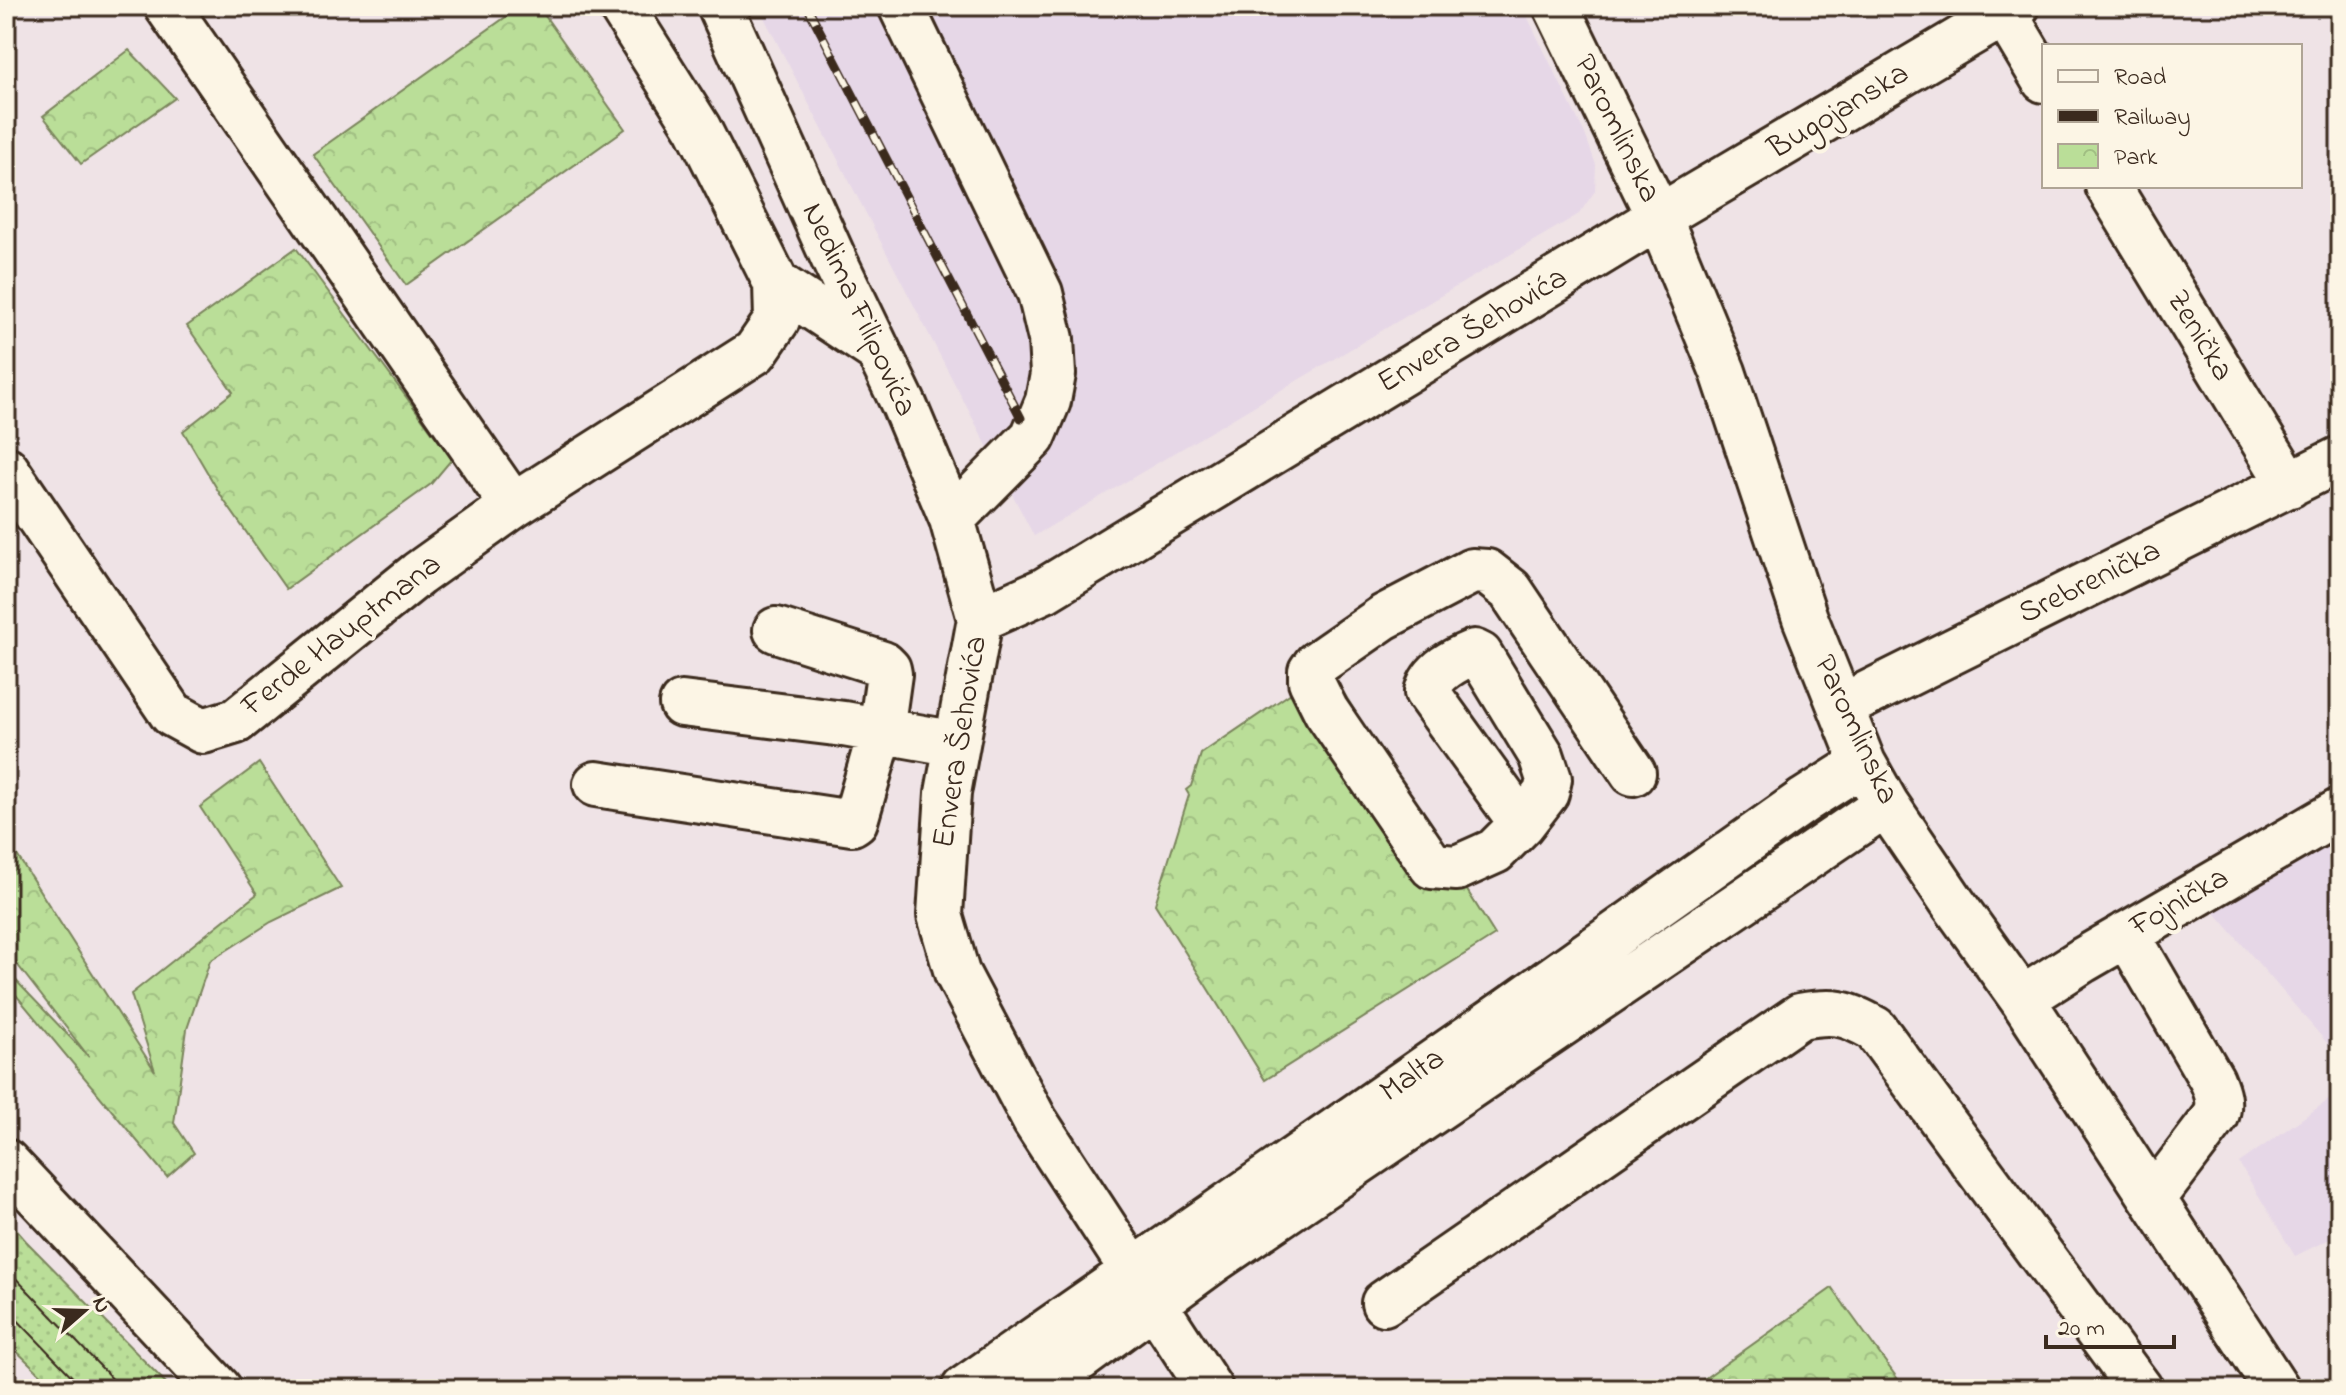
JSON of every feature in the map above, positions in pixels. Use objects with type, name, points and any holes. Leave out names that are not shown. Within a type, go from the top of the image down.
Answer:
[{"type":"street","points":[[167,6],[513,506]]},
{"type":"street","name":"Nedima Filipovića","points":[[621,6],[698,128],[776,283],[777,320],[755,352]]},
{"type":"street","name":"Nedima Filipovića","points":[[720,6],[836,264],[904,405],[952,519],[980,619]]},
{"type":"street","points":[[901,6],[1040,293],[1051,339],[1053,374],[1048,401],[1033,437],[952,519]]},
{"type":"street","name":"Paromlinska","points":[[1556,6],[1659,217],[1723,372],[1805,618],[1863,763],[1886,804],[2022,999],[2277,1389]]},
{"type":"street","points":[[2007,9],[2042,76]]},
{"type":"street","name":"Bugojanska","points":[[1659,217],[2007,9]]},
{"type":"street","name":"Zenička","points":[[2109,188],[2290,485]]},
{"type":"street","name":"Envera Šehovića","points":[[1210,1389],[1035,1121],[957,973],[940,915],[948,793],[980,619],[1045,590],[1659,217]]},
{"type":"street","points":[[776,283],[877,350]]},
{"type":"street","name":"Ferde Hauptmana","points":[[6,469],[172,714],[203,731],[236,721],[418,574],[513,506],[755,352]]},
{"type":"street","name":"Srebrenička","points":[[1841,707],[2340,459]]},
{"type":"street","points":[[1522,824],[1495,851],[1457,868],[1432,866],[1326,711],[1311,681],[1311,671],[1376,606],[1472,571],[1487,572],[1510,590],[1633,773]]},
{"type":"street","points":[[596,784],[852,823],[855,821],[881,731],[889,674],[883,664],[776,630]]},
{"type":"street","points":[[682,704],[853,725],[957,744]]},
{"type":"street","name":"Malta","points":[[964,1389],[1142,1288],[1792,809],[1863,763]]},
{"type":"street","name":"Malta","points":[[1038,1389],[1142,1288],[1214,1260],[1886,804]]},
{"type":"street","name":"Fojnička","points":[[2022,999],[2127,934],[2340,811]]},
{"type":"street","points":[[2127,934],[2212,1080],[2219,1108],[2153,1199]]},
{"type":"street","points":[[1384,1303],[1800,1016],[1828,1011],[1854,1017],[1875,1029],[2140,1389]]},
{"type":"street","points":[[6,1162],[219,1389]]},
{"type":"shaded area","points":[[758,6],[1522,6],[1585,134],[1596,165],[1595,191],[1579,214],[1034,536]]},
{"type":"shaded area","points":[[2340,836],[2340,1058],[2210,907]]},
{"type":"shaded area","points":[[2340,1092],[2340,1234],[2295,1256],[2239,1163]]},
{"type":"green space","points":[[521,6],[538,6],[625,129],[406,285],[313,154]]},
{"type":"green space","points":[[129,50],[175,98],[81,164],[43,116]]},
{"type":"green space","points":[[296,248],[452,459],[431,484],[286,589],[223,499],[183,431],[233,392],[187,326]]},
{"type":"green space","points":[[1328,668],[1495,935],[1265,1080],[1155,904],[1189,795],[1186,790],[1191,786],[1201,754]]},
{"type":"green space","points":[[259,763],[341,888],[271,922],[210,961],[187,1029],[174,1123],[194,1153],[167,1177],[6,983],[6,970],[89,1057],[6,950],[6,838],[155,1071],[131,994],[257,894],[200,807]]},
{"type":"green space","points":[[6,1218],[172,1389],[56,1389],[6,1341]]},
{"type":"green space","points":[[1832,1288],[1905,1389],[1690,1389]]},
{"type":"tram line","points":[[6,1268],[122,1389]]},
{"type":"tram line","points":[[6,1308],[84,1389]]},
{"type":"railway","points":[[807,6],[1021,418]]}]
